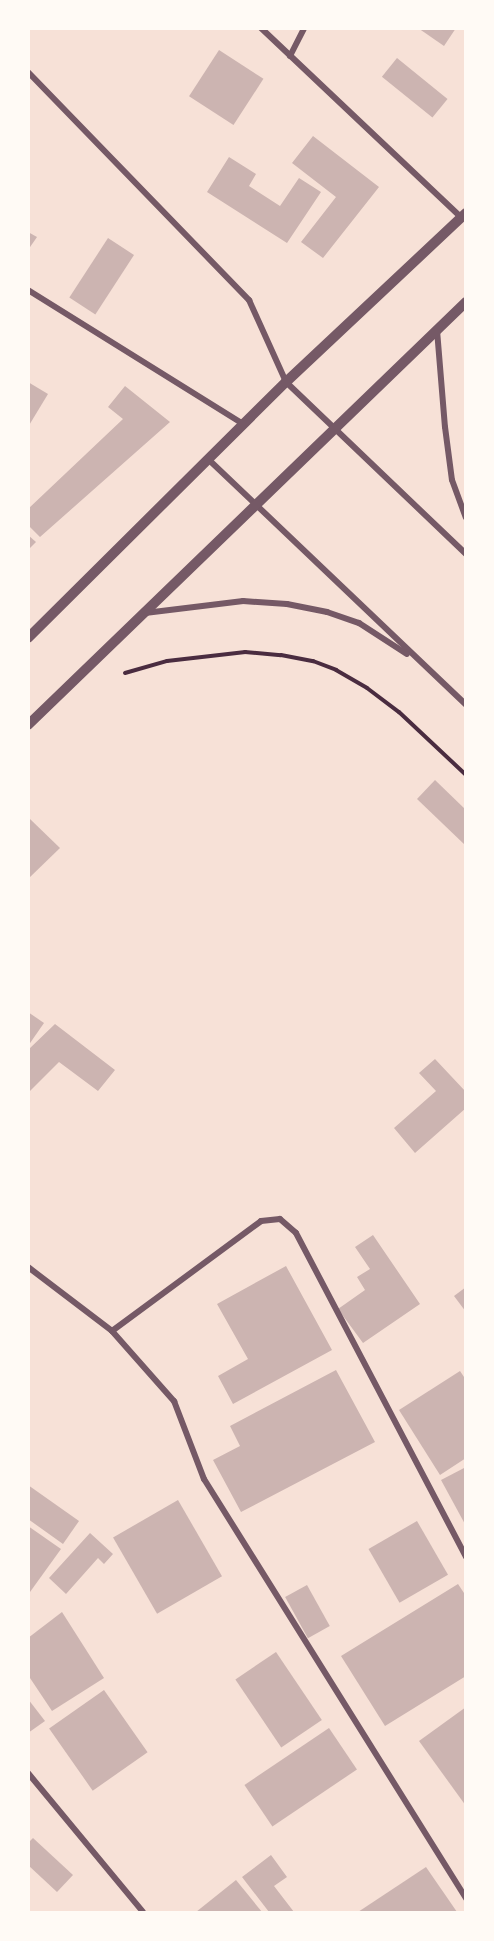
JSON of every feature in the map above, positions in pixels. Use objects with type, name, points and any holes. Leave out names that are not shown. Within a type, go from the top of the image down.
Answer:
[{"type":"street","points":[[28,638],[286,382],[463,215],[261,28]]},
{"type":"street","points":[[290,56],[304,28]]},
{"type":"street","points":[[28,72],[249,300],[286,382],[465,554]]},
{"type":"street","points":[[28,290],[243,424]]},
{"type":"street","points":[[28,725],[465,302]]},
{"type":"street","points":[[437,330],[452,480],[465,518]]},
{"type":"street","points":[[208,459],[465,705]]},
{"type":"street","points":[[144,613],[243,601],[307,608],[358,624],[396,645],[430,671]]},
{"type":"street","points":[[112,1331],[261,1221],[280,1219],[296,1233],[465,1557]]},
{"type":"street","points":[[28,1267],[112,1331],[174,1401],[204,1479],[465,1899]]},
{"type":"street","points":[[28,1773],[143,1912]]},
{"type":"path","points":[[122,673],[166,661],[245,652],[313,661],[336,670],[367,688],[399,712],[465,776]]},
{"type":"building","points":[[418,28],[456,28],[444,46]]},
{"type":"building","points":[[219,50],[263,79],[233,125],[189,96]]},
{"type":"building","points":[[397,58],[448,99],[432,118],[382,77]]},
{"type":"building","points":[[313,136],[379,187],[323,258],[301,242],[336,197],[292,163]]},
{"type":"building","points":[[229,157],[256,174],[249,186],[280,206],[299,178],[321,192],[287,243],[207,192]]},
{"type":"building","points":[[28,232],[37,237],[28,250]]},
{"type":"building","points":[[108,238],[134,255],[95,314],[69,298]]},
{"type":"building","points":[[28,382],[48,394],[28,427]]},
{"type":"building","points":[[125,386],[170,422],[40,537],[28,525],[28,509],[123,419],[108,407]]},
{"type":"building","points":[[28,535],[36,542],[28,550]]},
{"type":"building","points":[[435,780],[466,810],[466,846],[417,799]]},
{"type":"building","points":[[30,819],[60,848],[28,879],[28,821]]},
{"type":"building","points":[[28,1012],[44,1023],[28,1046]]},
{"type":"building","points":[[55,1024],[115,1070],[98,1091],[59,1062],[28,1093],[28,1050]]},
{"type":"building","points":[[435,1059],[466,1092],[466,1108],[415,1153],[394,1128],[436,1091],[419,1073]]},
{"type":"building","points":[[373,1235],[420,1304],[363,1343],[338,1309],[365,1290],[357,1277],[370,1269],[355,1247]]},
{"type":"building","points":[[286,1266],[332,1350],[233,1404],[218,1376],[248,1359],[217,1304]]},
{"type":"building","points":[[466,1287],[466,1312],[454,1296]]},
{"type":"building","points":[[336,1370],[375,1442],[241,1512],[213,1460],[240,1446],[230,1426]]},
{"type":"building","points":[[460,1371],[466,1380],[466,1458],[440,1475],[399,1410]]},
{"type":"building","points":[[466,1467],[466,1526],[441,1480]]},
{"type":"building","points":[[28,1485],[79,1521],[63,1544],[28,1519]]},
{"type":"building","points":[[178,1500],[222,1576],[157,1614],[113,1538]]},
{"type":"building","points":[[417,1521],[448,1575],[400,1603],[369,1549]]},
{"type":"building","points":[[28,1526],[61,1549],[30,1592],[28,1591]]},
{"type":"building","points":[[90,1533],[113,1554],[104,1564],[98,1558],[66,1594],[49,1578]]},
{"type":"building","points":[[458,1584],[466,1596],[466,1676],[385,1726],[341,1656]]},
{"type":"building","points":[[307,1585],[330,1626],[308,1638],[285,1597]]},
{"type":"building","points":[[62,1612],[104,1678],[52,1711],[28,1675],[28,1638]]},
{"type":"building","points":[[276,1652],[322,1720],[281,1747],[235,1679]]},
{"type":"building","points":[[104,1690],[148,1752],[93,1791],[49,1728]]},
{"type":"building","points":[[28,1699],[45,1721],[28,1733]]},
{"type":"building","points":[[466,1707],[466,1806],[419,1741]]},
{"type":"building","points":[[329,1728],[357,1769],[272,1826],[244,1785]]},
{"type":"building","points":[[33,1838],[73,1875],[57,1892],[28,1865],[28,1843]]},
{"type":"building","points":[[271,1855],[287,1877],[274,1886],[294,1912],[269,1912],[242,1877]]},
{"type":"building","points":[[426,1867],[457,1912],[358,1912]]},
{"type":"building","points":[[236,1880],[262,1912],[196,1912]]}]
